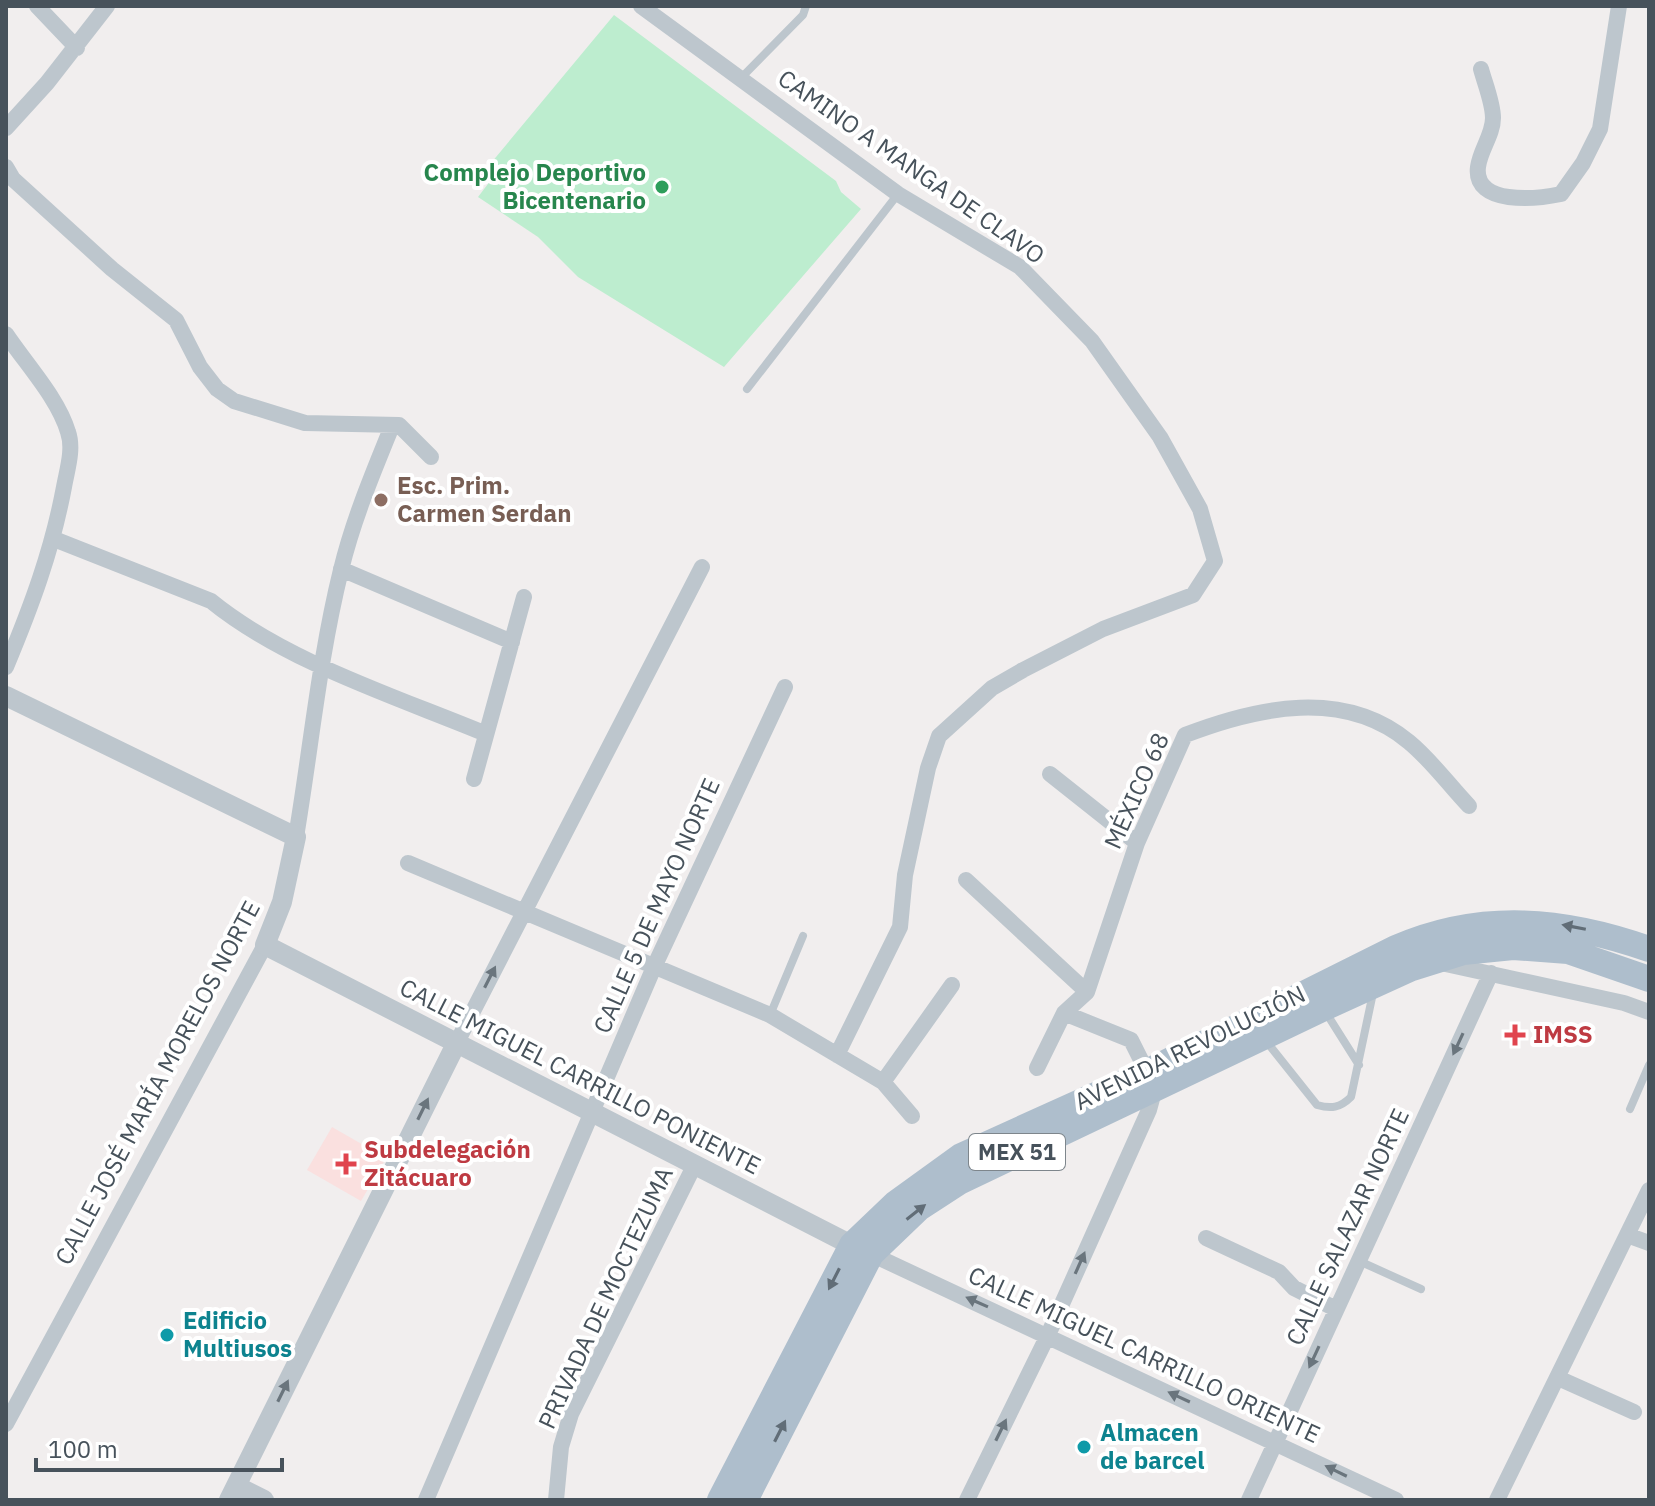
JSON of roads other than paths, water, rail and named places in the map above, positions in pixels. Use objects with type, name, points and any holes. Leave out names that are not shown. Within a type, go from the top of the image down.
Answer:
[{"type":"main road","name":"AVENIDA REVOLUCIÓN","points":[[720,1500],[861,1250],[959,1182],[1152,1079],[1319,999],[1412,941],[1473,925],[1518,922],[1563,925],[1649,949]]},
{"type":"main road","name":"AVENIDA REVOLUCIÓN","points":[[1319,999],[1375,985],[1432,961],[1492,948],[1546,949],[1578,954],[1649,979]]},
{"type":"main road","name":"AVENIDA REVOLUCIÓN","points":[[745,1500],[861,1250]]},
{"type":"street","points":[[37,6],[77,48]]},
{"type":"street","points":[[6,128],[77,48],[107,6]]},
{"type":"street","name":"CAMINO A MANGA DE CLAVO","points":[[641,6],[898,194],[1020,267],[1092,341],[1160,437],[1200,509],[1215,561],[1193,595],[1103,629],[1023,670],[992,688],[939,736],[914,831],[900,927],[837,1055]]},
{"type":"street","points":[[1481,69],[1493,117],[1477,170],[1482,183],[1492,194],[1541,198],[1561,194],[1583,163],[1600,129],[1619,6]]},
{"type":"street","points":[[6,167],[13,179],[112,269],[176,320],[200,367],[217,389],[234,401],[305,423],[399,425],[431,457]]},
{"type":"street","points":[[6,334],[69,433],[70,455],[54,539],[38,591],[6,667]]},
{"type":"street","name":"CALLE JOSÉ MARÍA MORELOS NORTE","points":[[6,1424],[265,945],[282,902],[296,837],[321,665],[341,569],[357,514],[392,426]]},
{"type":"street","points":[[54,539],[211,601],[231,617],[321,665],[486,734]]},
{"type":"street","points":[[264,1500],[232,1493],[456,1044],[702,567]]},
{"type":"street","points":[[341,569],[512,642]]},
{"type":"street","points":[[474,779],[524,597]]},
{"type":"street","name":"CALLE 5 DE MAYO NORTE","points":[[426,1500],[654,967],[785,687]]},
{"type":"street","points":[[6,696],[296,837]]},
{"type":"street","name":"MÉXICO 68","points":[[1037,1068],[1064,1013],[1087,992],[1137,843],[1185,735],[1271,709],[1330,708],[1360,714],[1409,742],[1469,806]]},
{"type":"street","points":[[1050,774],[1137,843]]},
{"type":"street","points":[[408,863],[770,1015],[883,1082],[912,1116]]},
{"type":"street","points":[[966,880],[1087,992]]},
{"type":"street","name":"CALLE MIGUEL CARRILLO PONIENTE","points":[[265,945],[861,1250]]},
{"type":"street","points":[[1432,961],[1624,1003],[1649,1012]]},
{"type":"street","name":"CALLE SALAZAR NORTE","points":[[1249,1500],[1491,973]]},
{"type":"street","points":[[883,1082],[952,985]]},
{"type":"street","points":[[967,1500],[1048,1335],[1149,1110],[1152,1079],[1131,1040],[1064,1013]]},
{"type":"street","name":"PRIVADA DE MOCTEZUMA","points":[[556,1500],[561,1447],[571,1414],[695,1164]]},
{"type":"street","points":[[1497,1500],[1649,1190]]},
{"type":"street","points":[[1627,1235],[1649,1243]]},
{"type":"street","points":[[1206,1238],[1279,1272],[1294,1288],[1336,1309]]},
{"type":"street","name":"CALLE MIGUEL CARRILLO ORIENTE","points":[[861,1250],[1396,1500]]},
{"type":"street","points":[[1558,1378],[1634,1412]]},
{"type":"lane","points":[[741,78],[803,15],[806,6]]},
{"type":"lane","points":[[747,389],[898,194]]},
{"type":"lane","points":[[770,1015],[803,936]]},
{"type":"lane","points":[[1257,1028],[1317,1105],[1329,1108],[1342,1106],[1351,1097],[1375,985]]},
{"type":"lane","points":[[1319,999],[1359,1065]]},
{"type":"lane","points":[[1630,1109],[1649,1065]]},
{"type":"lane","points":[[1359,1261],[1421,1289]]},
{"type":"place","name":"Complejo Deportivo Bicentenario","points":[[662,187]]},
{"type":"place","name":"Esc. Prim. Carmen Serdan","points":[[381,500]]},
{"type":"place","name":"IMSS","points":[[1515,1035]]},
{"type":"place","name":"Subdelegación Zitácuaro","points":[[346,1164]]},
{"type":"place","name":"Edificio Multiusos","points":[[167,1335]]},
{"type":"place","name":"Almacen de barcel","points":[[1084,1447]]}]
